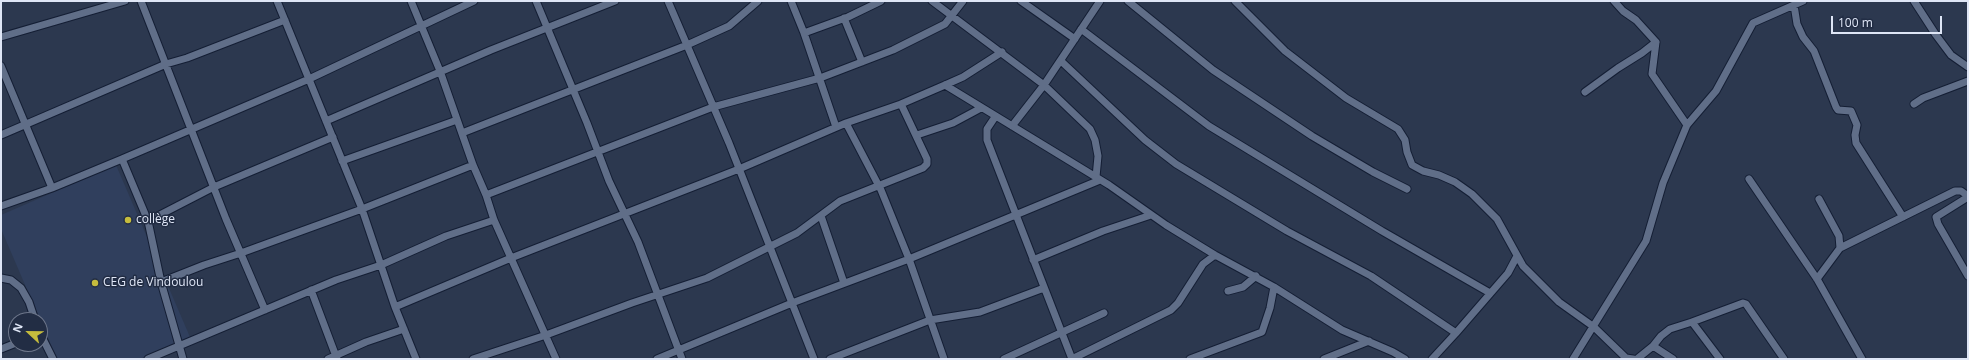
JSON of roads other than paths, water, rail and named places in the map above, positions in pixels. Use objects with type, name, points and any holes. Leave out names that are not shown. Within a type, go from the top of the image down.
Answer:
[{"type":"street","points":[[1,37],[125,1]]},
{"type":"street","points":[[141,1],[214,188],[265,310]]},
{"type":"street","points":[[277,1],[362,209],[396,307],[416,359]]},
{"type":"street","points":[[411,1],[440,71],[494,220],[556,359]]},
{"type":"street","points":[[1,206],[52,188],[309,80],[474,1]]},
{"type":"street","points":[[536,1],[574,90],[609,181],[638,242],[682,359]]},
{"type":"street","points":[[326,121],[440,71],[615,1]]},
{"type":"street","points":[[668,1],[739,169],[814,359]]},
{"type":"street","points":[[462,133],[687,46],[729,26],[758,1]]},
{"type":"street","points":[[791,1],[804,33],[836,127]]},
{"type":"street","points":[[804,33],[844,18],[881,1]]},
{"type":"street","points":[[932,1],[1044,85],[1090,129],[1095,140],[1098,156],[1098,178]]},
{"type":"street","points":[[486,195],[598,150],[713,107],[820,78],[862,62],[936,30],[953,16],[964,1]]},
{"type":"street","points":[[1021,1],[1075,39]]},
{"type":"street","points":[[1012,126],[1061,61],[1100,1]]},
{"type":"street","points":[[1128,1],[1213,70],[1312,136],[1373,172],[1407,189]]},
{"type":"street","points":[[1235,1],[1285,51],[1346,98],[1398,129],[1405,140],[1407,152],[1412,164],[1423,171],[1439,175],[1454,182],[1472,194],[1497,220],[1522,266],[1559,302],[1594,327],[1626,358],[1633,359]]},
{"type":"street","points":[[1614,1],[1623,11],[1636,20],[1656,42],[1652,74],[1687,125]]},
{"type":"street","points":[[1573,359],[1646,241],[1663,183],[1687,125],[1716,90],[1752,23],[1803,1]]},
{"type":"street","points":[[1914,1],[1936,35],[1952,55],[1968,67]]},
{"type":"street","points":[[1794,5],[1797,24],[1803,37],[1814,51],[1836,107],[1838,110],[1851,111],[1858,125],[1855,135],[1856,143],[1903,217]]},
{"type":"street","points":[[844,18],[862,62]]},
{"type":"street","points":[[1,135],[166,64],[187,58],[285,20]]},
{"type":"street","points":[[1081,29],[1209,126],[1382,232],[1490,293]]},
{"type":"street","points":[[1585,92],[1656,42]]},
{"type":"street","points":[[396,307],[511,258],[739,169],[846,122],[901,104],[963,77],[1002,52]]},
{"type":"street","points":[[1061,61],[1145,140],[1176,164],[1281,228],[1371,276],[1456,333]]},
{"type":"street","points":[[2,69],[52,188]]},
{"type":"street","points":[[1914,104],[1923,98],[1968,81]]},
{"type":"street","points":[[945,85],[995,117],[1098,178],[1151,215],[1215,255],[1256,276],[1342,330],[1393,352],[1405,359]]},
{"type":"street","points":[[473,359],[707,278],[797,233],[840,201],[923,168],[927,164],[927,159],[917,135],[901,104]]},
{"type":"street","points":[[917,135],[953,123],[981,108]]},
{"type":"street","points":[[995,117],[987,129],[987,140],[1072,359],[1171,310],[1178,303],[1203,264],[1215,255]]},
{"type":"street","points":[[342,161],[458,120]]},
{"type":"street","points":[[846,122],[879,186],[909,259],[944,359]]},
{"type":"street","points":[[148,221],[214,188],[333,137]]},
{"type":"street","points":[[122,159],[148,221],[161,282],[178,346],[183,359]]},
{"type":"street","points":[[161,282],[204,265],[362,209],[473,165]]},
{"type":"street","points":[[657,359],[792,303],[909,259],[1015,215],[1098,178]]},
{"type":"street","points":[[1749,179],[1817,279],[1862,359]]},
{"type":"street","points":[[1817,279],[1840,248],[1955,191],[1961,191],[1968,196],[1936,217]]},
{"type":"street","points":[[1819,199],[1839,236],[1840,248]]},
{"type":"street","points":[[1929,205],[1938,224],[1968,276]]},
{"type":"street","points":[[1033,260],[1103,231],[1151,215]]},
{"type":"street","points":[[821,216],[844,283]]},
{"type":"street","points":[[148,359],[311,290],[381,264],[446,236],[494,220]]},
{"type":"street","points":[[1432,359],[1508,273],[1517,256]]},
{"type":"street","points":[[1228,290],[1243,287],[1256,276]]},
{"type":"street","points":[[1,278],[11,280],[21,288],[29,302],[32,312]]},
{"type":"street","points":[[1190,359],[1262,332],[1270,308],[1274,287]]},
{"type":"street","points":[[830,359],[930,320],[980,312],[1044,288]]},
{"type":"street","points":[[311,290],[336,357]]},
{"type":"street","points":[[1637,359],[1670,329],[1740,304],[1746,304],[1784,359]]},
{"type":"street","points":[[1004,359],[1104,313]]},
{"type":"street","points":[[1692,322],[1720,359]]},
{"type":"street","points":[[328,359],[336,357],[366,342],[404,329]]},
{"type":"street","points":[[1324,359],[1369,342]]},
{"type":"street","points":[[1653,346],[1673,359]]},
{"type":"street","points":[[48,349],[53,359]]},
{"type":"place","name":"collège","points":[[128,220]]},
{"type":"place","name":"CEG de Vindoulou","points":[[95,283]]}]
